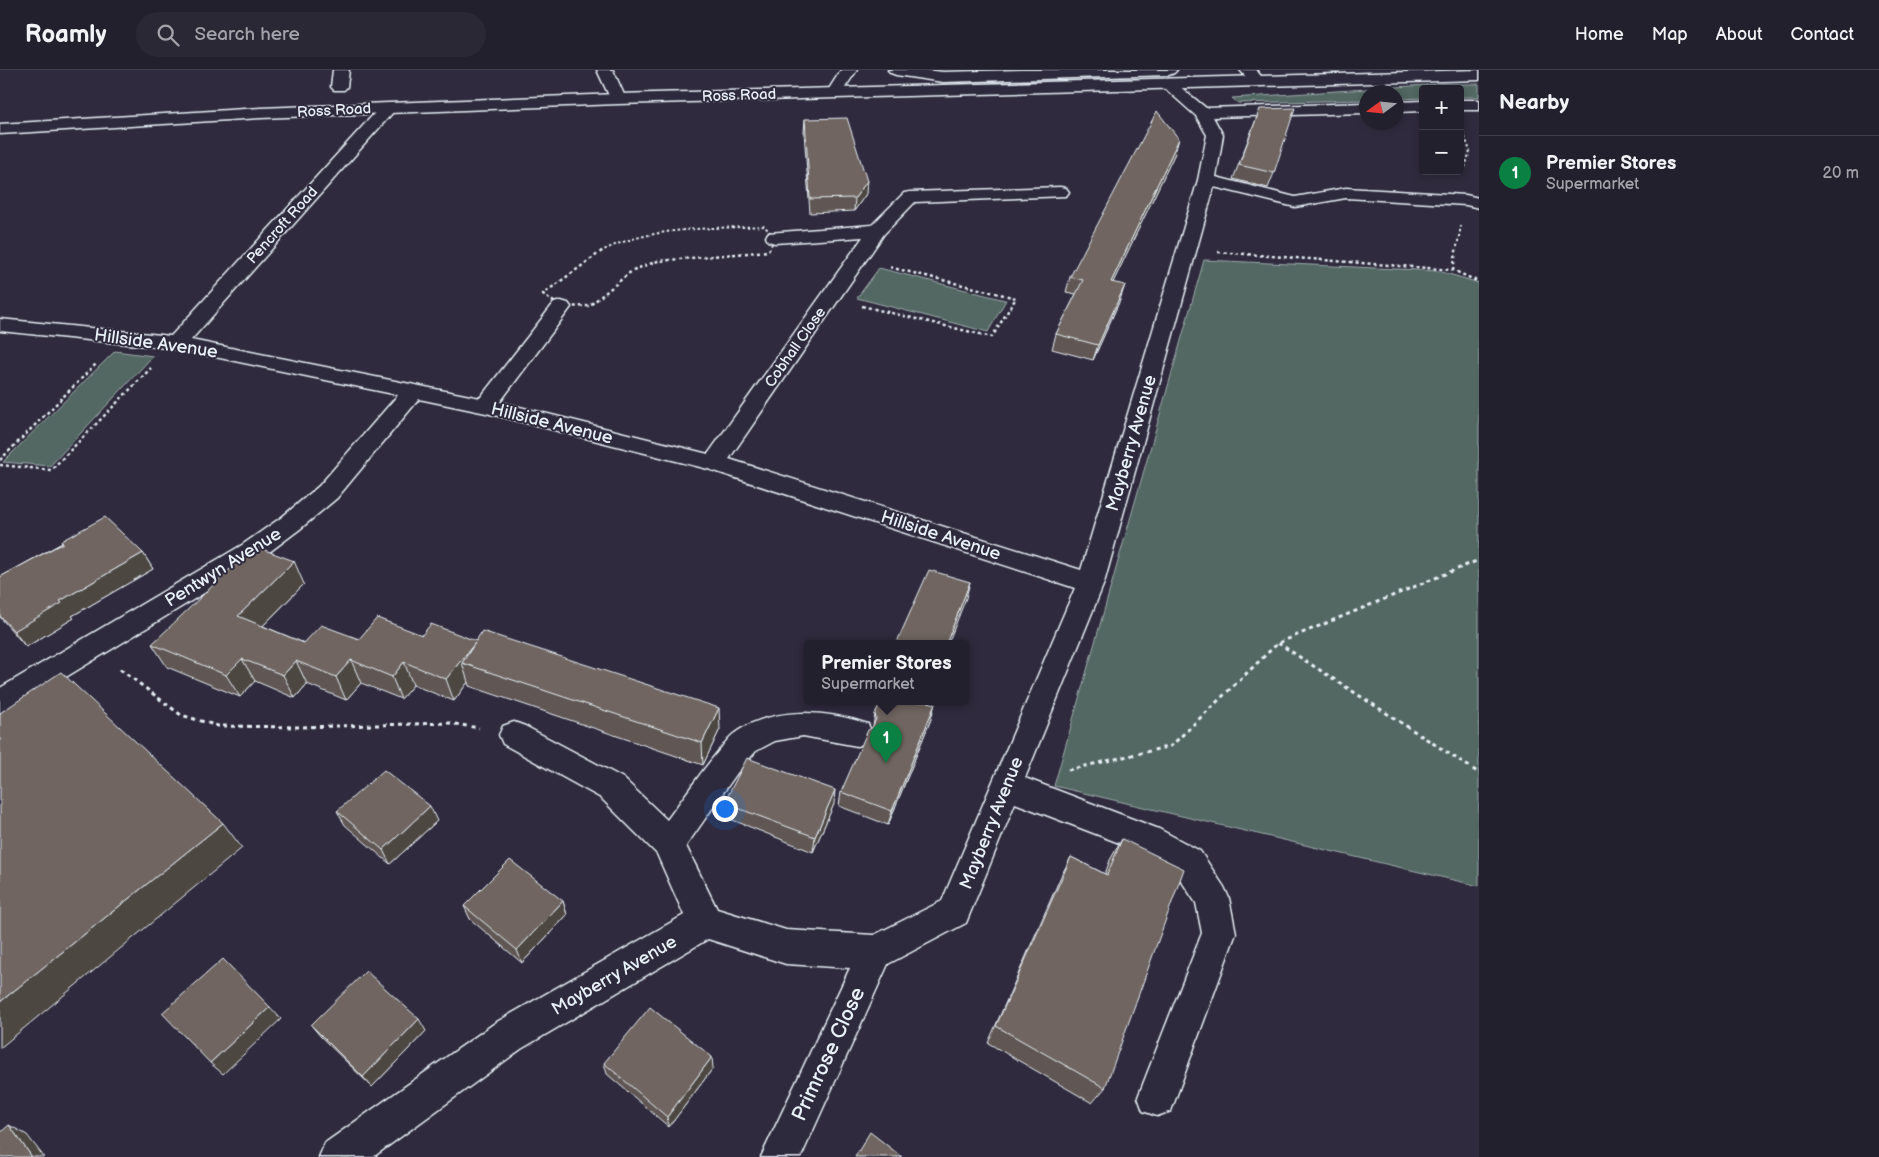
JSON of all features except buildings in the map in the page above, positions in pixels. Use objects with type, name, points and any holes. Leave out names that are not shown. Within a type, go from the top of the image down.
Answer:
[{"type":"main road","points":[[339,87],[341,70]]},
{"type":"main road","points":[[605,70],[618,99]]},
{"type":"main road","points":[[835,92],[849,70]]},
{"type":"main road","points":[[896,70],[943,77],[1168,77]]},
{"type":"main road","name":"Ross Road","points":[[0,129],[112,121],[389,107],[835,92],[1168,77],[1443,73],[1479,75]]},
{"type":"main road","name":"Mayberry Avenue","points":[[876,952],[954,912],[1091,582],[1207,180],[1215,135],[1202,114],[1168,77]]},
{"type":"main road","points":[[1464,105],[1479,105]]},
{"type":"main road","points":[[1404,107],[1419,106]]},
{"type":"main road","name":"Pencroft Road","points":[[176,343],[389,107]]},
{"type":"main road","points":[[1202,114],[1359,108]]},
{"type":"main road","points":[[1207,180],[1295,202],[1346,193],[1466,200],[1479,204]]},
{"type":"main road","name":"Cobhall Close","points":[[714,463],[877,230],[910,197],[1060,192]]},
{"type":"main road","points":[[775,237],[877,230]]},
{"type":"main road","points":[[486,406],[561,307]]},
{"type":"main road","name":"Hillside Avenue","points":[[0,325],[123,336],[176,343],[486,406],[714,463],[1091,582]]},
{"type":"main road","name":"Pentwyn Avenue","points":[[0,703],[251,552],[291,524],[328,492],[413,392]]},
{"type":"main road","points":[[669,844],[726,764],[745,742],[770,729],[803,724],[857,733]]},
{"type":"main road","points":[[514,735],[612,788],[669,844],[705,922],[786,947],[876,952]]},
{"type":"main road","points":[[1006,785],[1147,839],[1188,862],[1212,898],[1219,933],[1157,1098]]},
{"type":"main road","name":"Mayberry Avenue","points":[[339,1157],[508,1036],[705,922]]},
{"type":"main road","name":"Primrose Close","points":[[781,1157],[876,952]]},
{"type":"path","points":[[764,226],[775,237],[769,252],[658,261],[633,270],[589,306],[561,307],[544,294],[595,256],[619,243],[652,235],[690,230],[764,226]]},
{"type":"path","points":[[1187,250],[1453,270],[1479,282]]},
{"type":"path","points":[[829,298],[992,337],[1016,298],[857,259]]},
{"type":"path","points":[[0,460],[123,336]]},
{"type":"path","points":[[0,466],[51,470],[176,343]]},
{"type":"path","points":[[1064,771],[1171,746],[1278,643],[1479,560]]},
{"type":"path","points":[[1278,643],[1479,773]]},
{"type":"path","points":[[91,647],[181,715],[218,726],[302,727],[449,722],[514,735]]},
{"type":"green space","points":[[1479,84],[1479,97],[1464,97],[1464,85],[1426,85]]},
{"type":"green space","points":[[1419,85],[1419,98],[1404,99],[1404,86]]},
{"type":"green space","points":[[1359,89],[1359,100],[1238,103],[1232,98]]},
{"type":"green space","points":[[1204,260],[1439,271],[1479,283],[1479,886],[1054,786]]},
{"type":"green space","points":[[879,268],[1006,300],[988,332],[857,298]]},
{"type":"green space","points":[[115,351],[153,356],[50,466],[3,462]]},
{"type":"place","name":"Premier Stores","points":[[886,763]]}]
